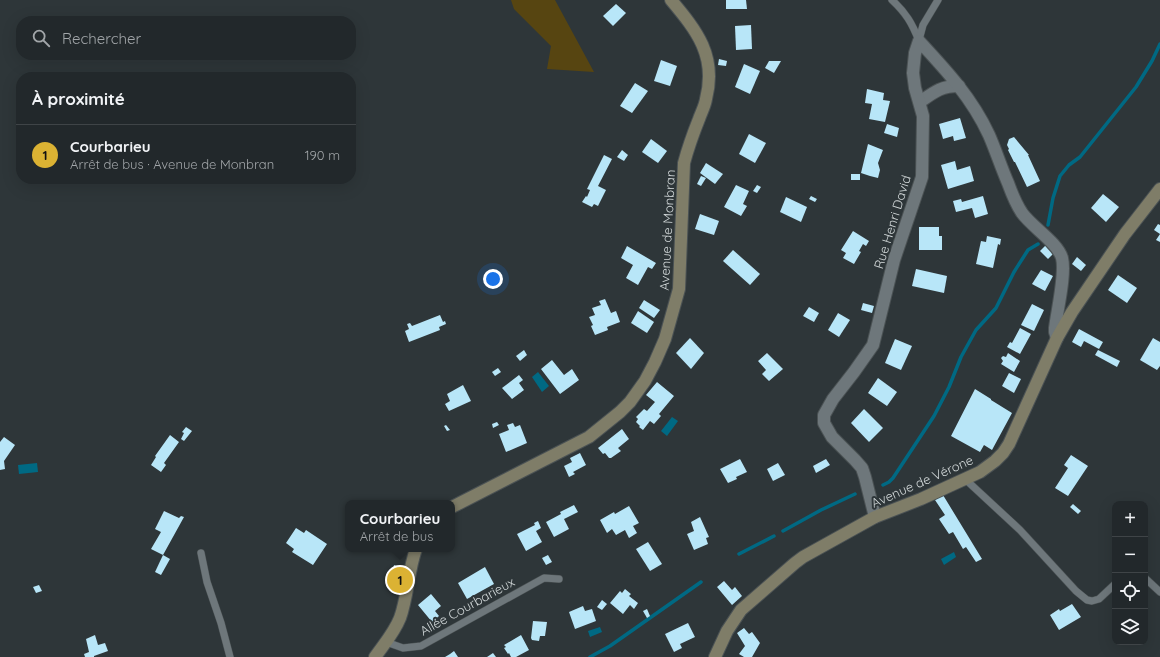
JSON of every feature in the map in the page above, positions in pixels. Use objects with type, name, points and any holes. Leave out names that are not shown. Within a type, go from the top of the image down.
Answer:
[{"type":"street","name":"Avenue de Monbran","points":[[455,505],[589,437],[630,402],[645,381],[665,339],[679,289],[684,163],[687,150],[706,100],[709,76],[706,52],[700,38],[689,20],[671,0]]},
{"type":"street","points":[[918,41],[946,70],[969,99],[988,134],[1015,200],[1033,226],[1056,246],[1060,253],[1063,260],[1063,274],[1055,328],[1057,338]]},
{"type":"street","name":"Rue Henri David","points":[[875,517],[862,468],[832,437],[824,423],[824,415],[833,399],[873,345],[894,260],[922,177],[923,116],[913,73],[918,41]]},
{"type":"street","points":[[920,102],[936,91],[947,86],[959,86]]},
{"type":"street","name":"Avenue de Vérone","points":[[716,657],[727,631],[741,610],[794,563],[875,517],[980,472],[1003,453],[1009,444],[1057,338],[1072,312],[1125,234],[1160,188]]},
{"type":"street","points":[[375,657],[392,634],[400,616],[415,552]]},
{"type":"lane","points":[[892,0],[908,17],[918,41]]},
{"type":"lane","points":[[918,41],[923,25],[938,0]]},
{"type":"lane","points":[[966,479],[1020,530],[1076,591],[1087,600],[1092,601],[1099,599],[1112,587]]},
{"type":"lane","points":[[201,553],[207,582],[221,623],[230,657]]},
{"type":"lane","name":"Allée Courbarieux","points":[[386,642],[403,648],[421,646],[544,578],[559,579]]},
{"type":"lane","points":[[1148,581],[1160,592]]},
{"type":"shaded area","points":[[511,0],[555,0],[594,72],[547,69],[551,46],[514,9]]},
{"type":"water","points":[[538,372],[549,386],[542,392],[532,377]]},
{"type":"water","points":[[672,417],[678,421],[667,436],[661,431]]},
{"type":"water","points":[[37,463],[38,472],[19,474],[18,465]]},
{"type":"water","points":[[954,552],[956,557],[944,565],[941,559]]},
{"type":"water","points":[[600,627],[602,632],[590,637],[588,631]]},
{"type":"building","points":[[726,0],[746,0],[747,9],[726,9]]},
{"type":"building","points":[[616,4],[626,13],[613,26],[603,16]]},
{"type":"building","points":[[751,25],[752,49],[736,50],[735,26]]},
{"type":"building","points":[[719,59],[727,61],[726,66],[718,65]]},
{"type":"building","points":[[661,60],[677,66],[670,86],[654,81]]},
{"type":"building","points":[[769,61],[781,61],[774,73],[765,68]]},
{"type":"building","points":[[744,64],[760,71],[750,94],[735,87]]},
{"type":"building","points":[[635,83],[648,91],[632,113],[620,106]]},
{"type":"building","points":[[867,89],[884,93],[883,100],[890,101],[885,122],[869,119],[872,104],[865,103]]},
{"type":"building","points":[[960,118],[966,138],[954,141],[953,136],[943,139],[939,124]]},
{"type":"building","points":[[887,124],[899,128],[897,137],[884,133]]},
{"type":"building","points":[[749,134],[766,143],[755,163],[739,154]]},
{"type":"building","points":[[1014,137],[1029,155],[1040,181],[1027,187],[1008,150],[1007,145],[1009,139]]},
{"type":"building","points":[[651,139],[667,151],[658,163],[642,152]]},
{"type":"building","points":[[868,144],[883,150],[878,163],[880,170],[878,178],[861,173]]},
{"type":"building","points":[[622,150],[628,155],[624,161],[617,157]]},
{"type":"building","points":[[604,155],[612,159],[598,186],[606,190],[598,206],[594,204],[592,207],[582,202],[586,196],[587,197],[590,190],[587,189]]},
{"type":"building","points":[[955,161],[957,170],[970,166],[974,181],[948,189],[941,165]]},
{"type":"building","points":[[706,163],[723,174],[715,184],[700,173]]},
{"type":"building","points":[[851,174],[860,174],[860,180],[851,180]]},
{"type":"building","points":[[701,176],[706,178],[701,186],[697,184]]},
{"type":"building","points":[[736,185],[749,191],[743,204],[747,206],[741,216],[724,207]]},
{"type":"building","points":[[757,185],[761,187],[757,193],[753,191]]},
{"type":"building","points":[[1103,194],[1119,207],[1106,222],[1091,208]]},
{"type":"building","points":[[811,196],[817,199],[815,202],[809,199]]},
{"type":"building","points":[[983,196],[988,214],[975,218],[972,208],[956,212],[953,201],[961,199],[962,202]]},
{"type":"building","points":[[786,197],[807,207],[801,222],[780,212]]},
{"type":"building","points":[[700,214],[719,221],[714,235],[695,229]]},
{"type":"building","points":[[1158,224],[1160,225],[1160,234],[1154,230]]},
{"type":"building","points":[[919,227],[939,227],[939,236],[942,236],[942,250],[919,250]]},
{"type":"building","points":[[853,231],[869,241],[866,246],[863,244],[859,251],[861,252],[854,264],[843,258],[846,253],[841,250]]},
{"type":"building","points":[[1160,234],[1160,242],[1156,240]]},
{"type":"building","points":[[987,236],[1001,239],[1000,245],[998,244],[993,268],[976,264],[981,241],[986,242]]},
{"type":"building","points":[[1046,245],[1054,253],[1048,259],[1040,251]]},
{"type":"building","points":[[627,246],[656,263],[652,269],[648,267],[638,285],[626,278],[633,265],[621,258]]},
{"type":"building","points":[[733,250],[760,274],[750,285],[723,261]]},
{"type":"building","points":[[1077,257],[1086,265],[1081,271],[1072,264]]},
{"type":"building","points":[[916,269],[947,276],[944,293],[912,286]]},
{"type":"building","points":[[1041,270],[1053,276],[1045,291],[1032,284]]},
{"type":"building","points":[[1118,275],[1137,288],[1127,303],[1108,290]]},
{"type":"building","points":[[605,299],[611,313],[616,311],[620,322],[607,327],[608,330],[595,335],[591,326],[593,325],[589,317],[595,315],[592,308],[601,305],[599,301]]},
{"type":"building","points":[[644,300],[660,310],[654,318],[639,308]]},
{"type":"building","points":[[863,303],[874,306],[872,313],[861,310]]},
{"type":"building","points":[[1032,304],[1044,310],[1034,331],[1021,325]]},
{"type":"building","points":[[809,307],[819,313],[814,322],[803,316]]},
{"type":"building","points":[[638,311],[654,322],[647,333],[631,323]]},
{"type":"building","points":[[838,313],[850,320],[839,337],[828,330]]},
{"type":"building","points":[[440,315],[443,322],[445,321],[446,324],[439,327],[440,330],[409,342],[405,331],[409,329],[407,324],[410,323],[412,326]]},
{"type":"building","points":[[1020,328],[1031,334],[1020,354],[1007,347],[1010,342],[1012,343]]},
{"type":"building","points":[[1079,329],[1103,342],[1099,349],[1084,341],[1081,347],[1072,342]]},
{"type":"building","points":[[690,338],[704,353],[691,369],[676,353]]},
{"type":"building","points":[[1153,338],[1160,342],[1160,366],[1157,370],[1140,360]]},
{"type":"building","points":[[895,339],[912,346],[901,370],[885,363]]},
{"type":"building","points":[[524,350],[527,355],[520,361],[516,356]]},
{"type":"building","points":[[1098,350],[1120,361],[1117,367],[1095,355]]},
{"type":"building","points":[[767,353],[783,369],[769,381],[762,374],[766,370],[758,361]]},
{"type":"building","points":[[1008,353],[1020,361],[1014,372],[1001,364],[1003,361],[1001,358],[1003,356],[1006,357]]},
{"type":"building","points":[[552,360],[564,375],[572,369],[579,380],[560,394],[541,369]]},
{"type":"building","points":[[498,368],[501,372],[495,376],[492,372]]},
{"type":"building","points":[[1009,373],[1021,379],[1014,393],[1002,386]]},
{"type":"building","points":[[519,375],[523,380],[519,383],[524,390],[512,399],[502,388]]},
{"type":"building","points":[[878,378],[897,392],[887,406],[868,393]]},
{"type":"building","points":[[657,382],[674,396],[659,414],[661,416],[654,424],[650,421],[643,430],[636,422],[638,419],[636,417],[644,409],[647,411],[655,402],[646,395]]},
{"type":"building","points":[[463,385],[471,401],[449,411],[445,404],[450,401],[447,394]]},
{"type":"building","points":[[975,389],[1012,413],[992,450],[984,445],[980,452],[951,436]]},
{"type":"building","points":[[864,409],[883,428],[869,442],[851,423]]},
{"type":"building","points":[[497,422],[499,425],[493,428],[492,424]]},
{"type":"building","points":[[513,423],[515,427],[520,425],[527,443],[506,452],[499,434],[509,430],[507,425]]},
{"type":"building","points":[[446,425],[450,430],[447,431],[444,426]]},
{"type":"building","points":[[186,427],[192,431],[184,441],[181,439],[184,433],[182,432]]},
{"type":"building","points":[[622,429],[629,439],[618,448],[621,451],[609,458],[598,448]]},
{"type":"building","points":[[170,435],[179,442],[164,463],[166,465],[161,472],[151,465],[156,457],[155,456]]},
{"type":"building","points":[[4,437],[15,445],[4,461],[5,469],[0,470],[0,442]]},
{"type":"building","points":[[580,453],[586,465],[573,472],[575,474],[569,477],[564,466],[572,462],[570,458]]},
{"type":"building","points":[[1071,455],[1088,466],[1068,496],[1055,488],[1068,468],[1064,465]]},
{"type":"building","points":[[740,459],[747,472],[728,483],[720,469]]},
{"type":"building","points":[[826,459],[830,465],[816,473],[813,466]]},
{"type":"building","points":[[778,463],[785,475],[773,481],[767,469]]},
{"type":"building","points":[[943,495],[982,559],[976,562],[966,547],[963,549],[953,532],[949,534],[939,519],[945,515],[935,500]]},
{"type":"building","points":[[1073,504],[1081,511],[1078,514],[1070,507]]},
{"type":"building","points":[[574,505],[578,512],[564,519],[569,529],[554,537],[546,522],[561,514],[560,512]]},
{"type":"building","points":[[629,506],[639,523],[633,526],[637,533],[629,538],[625,530],[616,535],[612,529],[607,533],[600,520]]},
{"type":"building","points":[[164,511],[179,518],[181,516],[184,517],[163,555],[151,549],[161,532],[155,529]]},
{"type":"building","points":[[700,517],[709,537],[706,538],[708,544],[694,550],[687,534],[694,531],[691,522]]},
{"type":"building","points":[[538,521],[541,528],[536,531],[542,542],[526,551],[517,534],[535,525],[534,523]]},
{"type":"building","points":[[296,528],[304,533],[306,530],[327,544],[313,565],[292,552],[294,549],[286,543]]},
{"type":"building","points":[[648,542],[662,564],[650,571],[636,549]]},
{"type":"building","points":[[163,555],[170,559],[161,575],[155,572]]},
{"type":"building","points":[[548,555],[552,562],[546,565],[542,558]]},
{"type":"building","points":[[394,565],[402,568],[401,574],[393,571]]},
{"type":"building","points":[[485,567],[494,584],[467,599],[458,583]]},
{"type":"building","points":[[724,581],[732,590],[735,587],[742,596],[732,605],[717,587]]},
{"type":"building","points":[[39,585],[42,591],[36,593],[33,587]]},
{"type":"building","points":[[625,589],[631,594],[629,596],[638,603],[634,609],[630,605],[623,614],[610,603],[620,591],[622,593]]},
{"type":"building","points":[[431,594],[441,606],[435,611],[439,616],[432,622],[418,605]]},
{"type":"building","points":[[602,600],[607,604],[602,610],[597,607]]},
{"type":"building","points":[[1072,604],[1081,617],[1059,630],[1050,615],[1059,609],[1060,611]]},
{"type":"building","points":[[583,606],[585,611],[592,609],[596,621],[575,629],[569,612]]},
{"type":"building","points":[[647,609],[650,616],[647,618],[643,611]]},
{"type":"building","points":[[533,621],[547,622],[545,636],[540,636],[539,641],[532,640],[531,638]]},
{"type":"building","points":[[688,623],[695,637],[680,644],[682,648],[674,652],[665,634]]},
{"type":"building","points":[[744,628],[749,634],[752,632],[760,643],[752,657],[744,657],[739,654],[745,646],[737,633]]},
{"type":"building","points":[[95,635],[98,645],[105,643],[108,651],[94,657],[85,657],[84,654],[89,652],[86,639]]},
{"type":"building","points":[[521,635],[529,650],[516,657],[511,657],[504,648],[506,647],[504,645]]},
{"type":"building","points":[[454,651],[458,657],[445,657],[450,654]]},
{"type":"building","points":[[493,653],[496,657],[487,657]]},
{"type":"waterway","points":[[1048,225],[1053,198],[1060,176],[1069,165],[1080,157],[1136,87],[1152,61],[1160,44]]},
{"type":"waterway","points":[[883,485],[893,478],[934,416],[949,387],[961,357],[976,330],[996,308],[1014,272],[1028,250],[1038,244]]},
{"type":"waterway","points":[[783,531],[821,510],[855,494]]},
{"type":"waterway","points":[[739,554],[774,536]]},
{"type":"waterway","points":[[590,657],[610,646],[701,582]]},
{"type":"place","name":"Courbarieu","points":[[400,580]]}]
